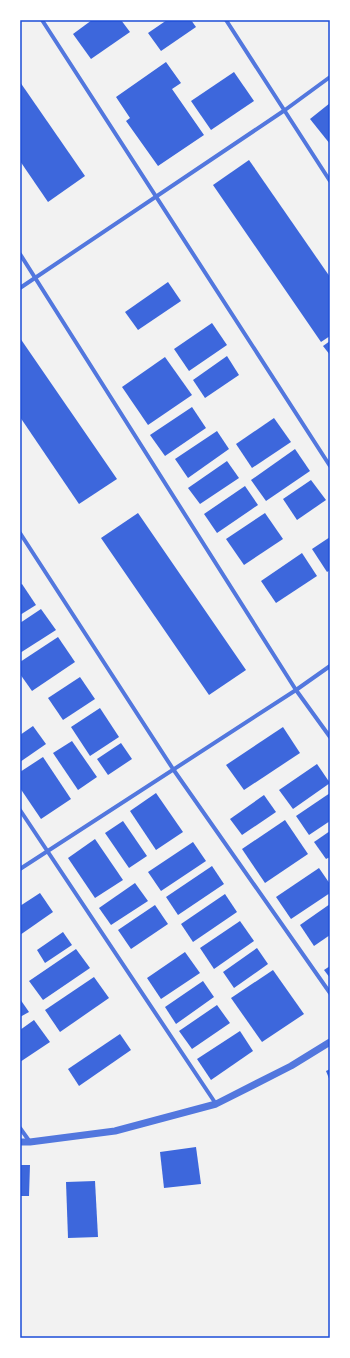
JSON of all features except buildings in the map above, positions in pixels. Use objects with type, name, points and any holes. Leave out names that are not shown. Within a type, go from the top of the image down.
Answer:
[{"type":"street","points":[[42,20],[330,466]]},
{"type":"street","points":[[226,20],[330,181]]},
{"type":"street","points":[[20,288],[285,110],[330,77]]},
{"type":"street","points":[[20,254],[296,690],[330,737]]},
{"type":"street","points":[[20,533],[173,769],[330,993]]},
{"type":"street","points":[[20,869],[296,690],[330,666]]},
{"type":"street","points":[[20,810],[216,1104]]},
{"type":"street","points":[[20,1142],[115,1131],[216,1104],[291,1066],[330,1042]]},
{"type":"street","points":[[20,1128],[30,1142]]}]
